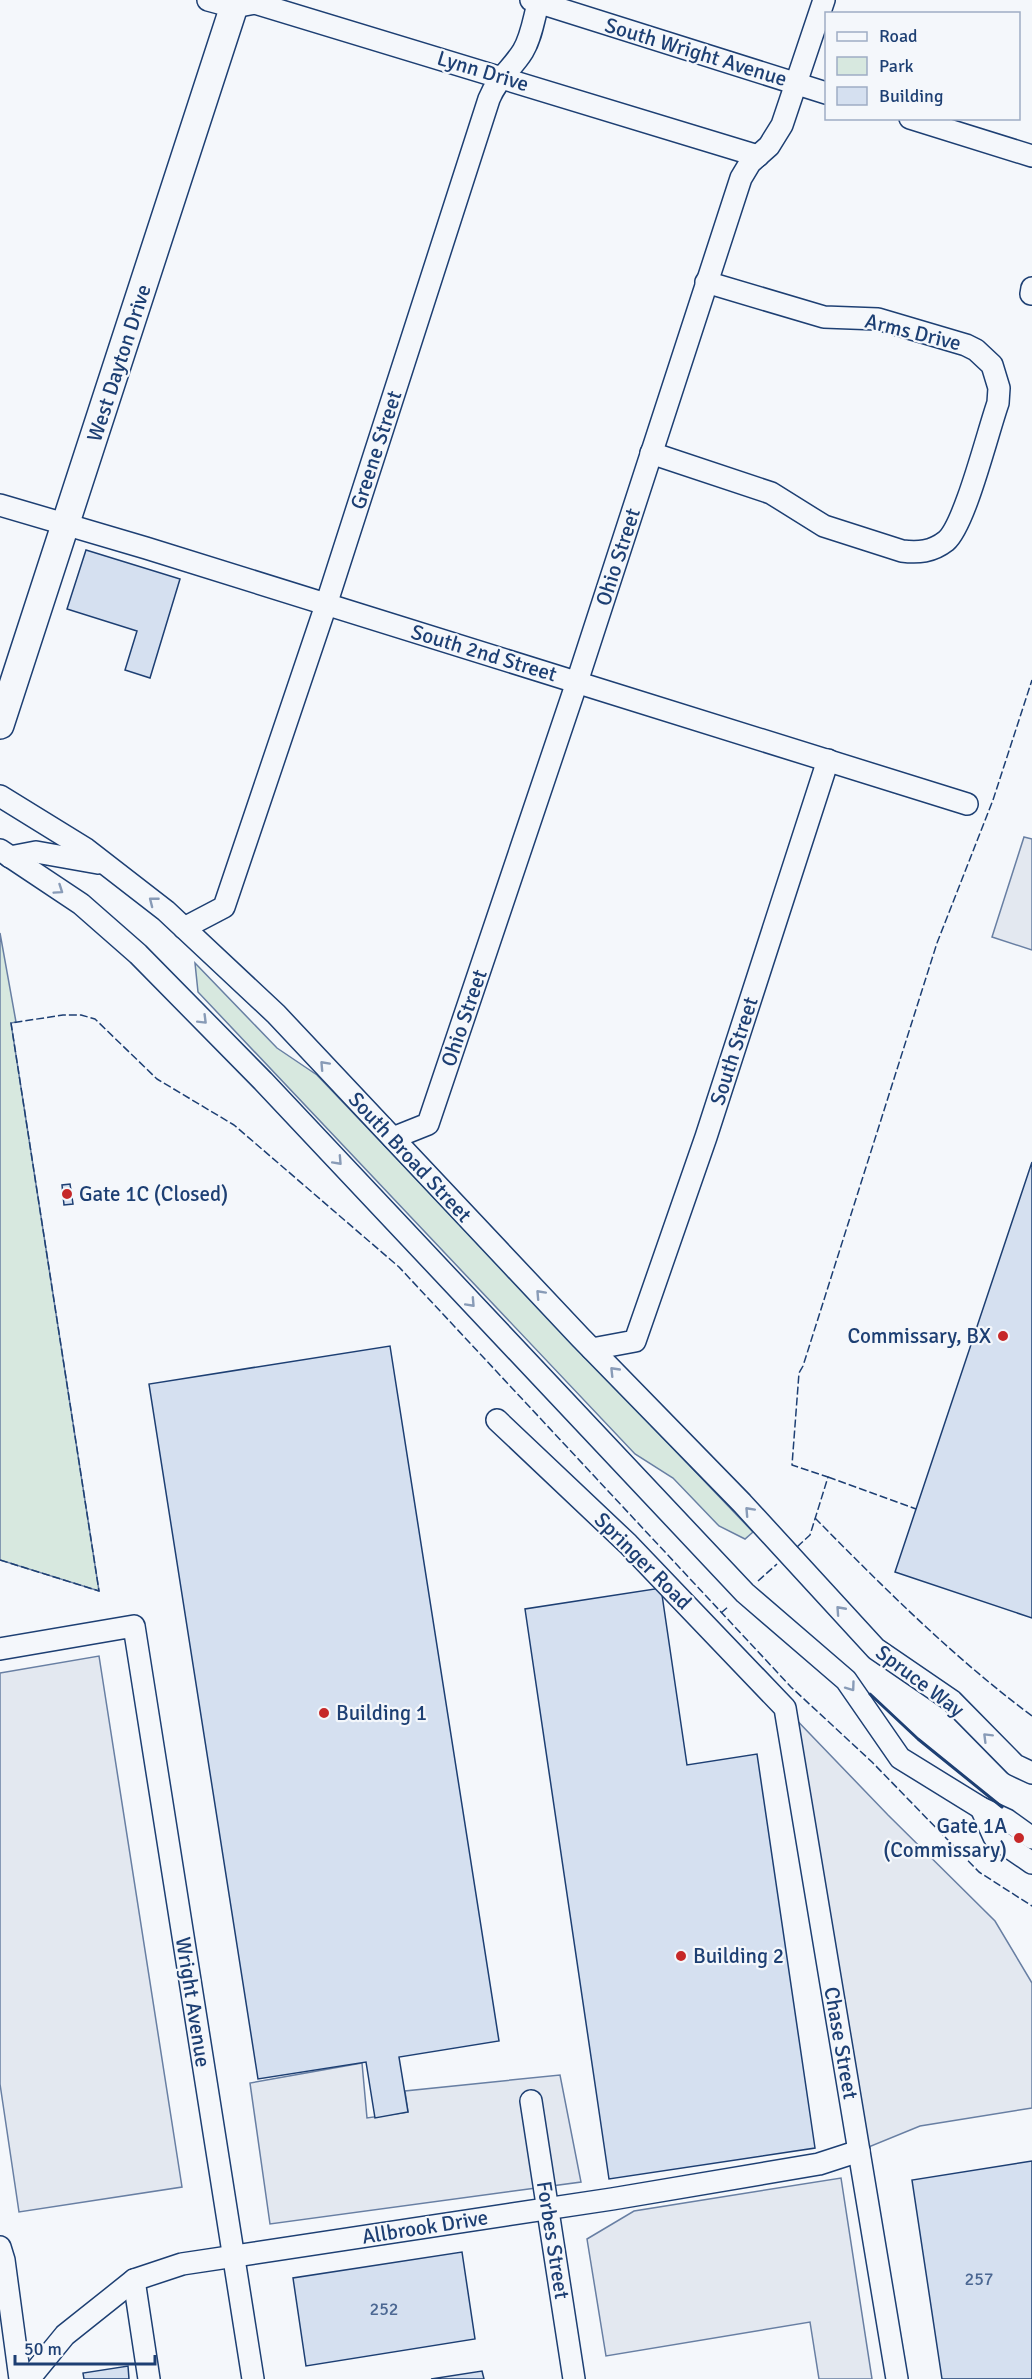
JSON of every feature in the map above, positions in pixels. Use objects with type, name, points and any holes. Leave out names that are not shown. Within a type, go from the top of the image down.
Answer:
[{"type":"main road","name":"West Dayton Drive","points":[[0,725],[235,4]]},
{"type":"street","name":"Lynn Drive","points":[[208,0],[235,4],[255,3],[758,156]]},
{"type":"street","name":"Ohio Street","points":[[393,1138],[428,1124],[577,682],[741,178],[777,135],[824,0]]},
{"type":"street","name":"South Wright Avenue","points":[[536,1],[825,93]]},
{"type":"street","name":"Greene Street","points":[[184,928],[224,907],[326,605],[489,99],[501,76],[523,51],[536,1]]},
{"type":"street","points":[[916,120],[1032,156]]},
{"type":"street","name":"Arms Drive","points":[[651,453],[771,493],[824,526],[902,551],[914,553],[937,547],[955,531],[961,520],[998,403],[999,388],[992,365],[976,350],[878,319],[824,317],[706,282]]},
{"type":"street","name":"South 2nd Street","points":[[0,505],[146,548],[968,804]]},
{"type":"street","name":"South Street","points":[[592,1349],[634,1341],[706,1137],[828,760]]},
{"type":"street","name":"South Broad Street","points":[[0,796],[86,849],[166,911],[276,1014],[789,1554]]},
{"type":"street","points":[[5,854],[36,852],[106,865]]},
{"type":"street","points":[[5,854],[81,904],[155,971],[263,1081],[745,1593],[846,1680],[900,1758],[981,1808],[1006,1820],[1032,1838]]},
{"type":"street","name":"Springer Road","points":[[498,1420],[628,1544],[785,1708]]},
{"type":"street","name":"Spruce Way","points":[[789,1554],[876,1649],[952,1701],[1015,1765],[1032,1773]]},
{"type":"street","name":"Wright Avenue","points":[[0,1649],[134,1626],[253,2379]]},
{"type":"street","name":"Chase Street","points":[[785,1708],[897,2379]]},
{"type":"street","points":[[981,1808],[1000,1830],[1032,1852]]},
{"type":"street","points":[[981,1808],[994,1837],[1032,1863]]},
{"type":"street","name":"Forbes Street","points":[[531,2102],[574,2379]]},
{"type":"street","name":"Allbrook Drive","points":[[28,2379],[65,2335],[134,2280],[182,2264],[819,2164],[859,2151]]},
{"type":"street","points":[[1,2255],[20,2379]]},
{"type":"street","points":[[134,2280],[148,2379]]},
{"type":"green space","points":[[0,933],[16,1022],[11,1023],[99,1591],[0,1560]]},
{"type":"green space","points":[[195,963],[277,1048],[317,1075],[753,1532],[745,1539],[719,1526],[673,1478],[635,1454],[198,992]]},
{"type":"shaded area","points":[[1024,837],[1032,839],[1032,950],[992,937]]},
{"type":"shaded area","points":[[99,1656],[182,2187],[19,2212],[0,2084],[0,1673]]},
{"type":"shaded area","points":[[785,1708],[995,1921],[1032,1983],[1032,2108],[920,2126],[859,2151]]},
{"type":"shaded area","points":[[362,2063],[367,2118],[408,2112],[405,2091],[560,2075],[581,2182],[270,2224],[250,2083]]},
{"type":"shaded area","points":[[841,2178],[872,2379],[819,2379],[810,2322],[606,2356],[587,2239],[634,2211]]},
{"type":"building","points":[[86,550],[180,579],[150,678],[125,670],[137,631],[67,609]]},
{"type":"building","name":"Commissary, BX","points":[[1032,1162],[1032,1618],[895,1572]]},
{"type":"building","name":"Gate 1C (Closed)","points":[[70,1184],[73,1204],[64,1205],[62,1185]]},
{"type":"building","name":"Building 1","points":[[390,1346],[499,2041],[399,2057],[408,2112],[375,2118],[366,2062],[258,2079],[149,1384]]},
{"type":"building","name":"Building 2","points":[[661,1588],[687,1765],[757,1754],[815,2148],[609,2179],[525,1609]]},
{"type":"building","points":[[1032,2161],[1032,2379],[942,2379],[912,2180]]},
{"type":"building","points":[[462,2252],[475,2339],[306,2366],[293,2278]]},
{"type":"building","points":[[128,2366],[129,2379],[84,2379],[83,2373]]},
{"type":"building","points":[[482,2371],[484,2379],[431,2379]]},
{"type":"fence","points":[[797,1547],[810,1535],[828,1477],[792,1465],[799,1373],[937,943],[993,800],[1032,680]]},
{"type":"fence","points":[[0,1560],[99,1591],[11,1023],[63,1015],[81,1015],[95,1019],[157,1079],[234,1125],[399,1267],[791,1687],[872,1762],[979,1872],[1032,1906]]},
{"type":"fence","points":[[828,1477],[916,1509]]},
{"type":"fence","points":[[815,1518],[947,1646],[1032,1716]]},
{"type":"fence","points":[[758,1581],[777,1564]]},
{"type":"fence","points":[[721,1613],[729,1606]]},
{"type":"wall","points":[[870,1694],[918,1739],[1002,1807]]},
{"type":"place","name":"Gate 1C (Closed)","points":[[67,1194]]},
{"type":"place","name":"Commissary, BX","points":[[1003,1336]]},
{"type":"place","name":"Building 1","points":[[324,1713]]},
{"type":"place","name":"Gate 1A (Commissary)","points":[[1019,1838]]},
{"type":"place","name":"Building 2","points":[[681,1956]]}]
